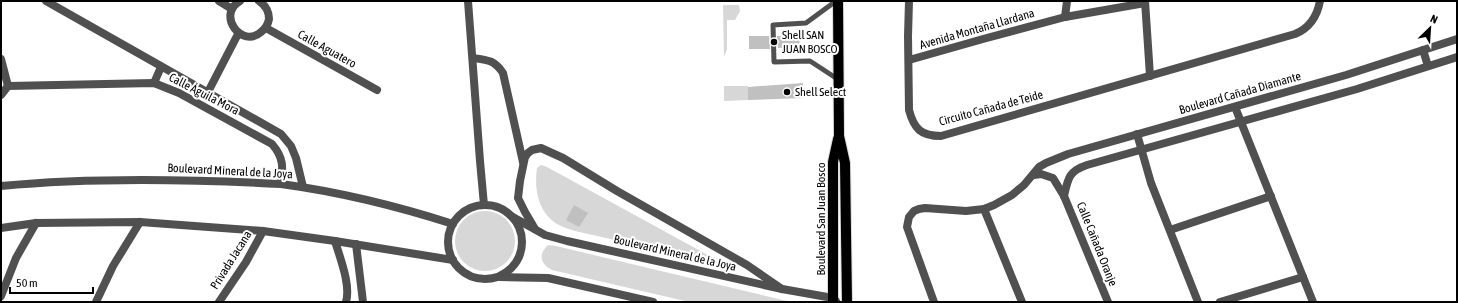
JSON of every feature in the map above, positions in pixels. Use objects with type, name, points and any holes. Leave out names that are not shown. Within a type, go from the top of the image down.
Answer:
[{"type":"main road","name":"Boulevard San Juan Bosco","points":[[837,1],[839,136],[833,162],[840,301]]},
{"type":"street","name":"Calle Águila Mora","points":[[46,1],[281,134],[291,146],[296,158],[303,187]]},
{"type":"street","points":[[219,1],[232,9]]},
{"type":"street","points":[[240,1],[232,9],[230,18],[232,27],[238,34],[248,37],[258,35],[266,28],[269,20],[268,11],[263,4],[258,1]]},
{"type":"street","points":[[468,1],[484,205]]},
{"type":"street","name":"Circuito Cañada de Teide","points":[[909,1],[909,110],[912,121],[918,129],[926,135],[934,136],[941,136],[1295,34],[1307,28],[1312,22],[1316,15],[1320,1]]},
{"type":"street","points":[[1065,17],[1067,1]]},
{"type":"street","points":[[1145,2],[1150,76]]},
{"type":"street","name":"Avenida Montaña Llardana","points":[[909,60],[1065,17],[1145,2]]},
{"type":"street","name":"Calle Aguatero","points":[[266,28],[377,90]]},
{"type":"street","points":[[208,92],[238,34]]},
{"type":"street","name":"Boulevard Cañada Diamante","points":[[984,209],[1012,195],[1024,186],[1039,167],[1055,159],[1346,74],[1457,39]]},
{"type":"street","points":[[1423,50],[1428,66]]},
{"type":"street","points":[[1141,149],[1357,89],[1457,57]]},
{"type":"street","points":[[473,58],[490,60],[498,65],[503,73],[523,162],[518,198],[535,229]]},
{"type":"street","points":[[1,59],[8,86],[1,95]]},
{"type":"street","points":[[154,83],[161,67]]},
{"type":"street","name":"Calle Águila Mora","points":[[8,86],[154,83],[179,93],[272,144],[279,152],[282,161],[281,184]]},
{"type":"street","points":[[1235,107],[1313,302]]},
{"type":"street","points":[[1137,134],[1151,183],[1198,302]]},
{"type":"street","points":[[523,162],[528,153],[532,150],[541,148],[549,151],[747,265],[782,289]]},
{"type":"street","name":"Calle Cañada Oranje","points":[[1064,196],[1069,178],[1073,171],[1087,164],[1141,149]]},
{"type":"street","name":"Calle Cañada Oranje","points":[[1034,175],[1041,174],[1053,178],[1064,196],[1108,302]]},
{"type":"street","name":"Boulevard Mineral de la Joya","points":[[1,186],[39,182],[144,179],[281,184],[382,202],[453,224]]},
{"type":"street","points":[[1170,230],[1271,196]]},
{"type":"street","points":[[499,277],[516,264],[520,255],[522,244],[518,224],[504,210],[494,206],[484,205],[472,208],[461,214],[453,224],[449,235],[449,248],[453,260],[459,268],[473,277],[489,279],[499,277],[548,278],[653,302]]},
{"type":"street","points":[[934,302],[907,227],[909,217],[914,211],[925,208],[959,211],[984,209],[1022,302]]},
{"type":"street","name":"Boulevard Mineral de la Joya","points":[[511,216],[545,235],[567,241],[840,301]]},
{"type":"street","points":[[1,228],[36,223],[140,222],[263,231],[453,260]]},
{"type":"street","points":[[96,302],[113,266],[140,222]]},
{"type":"street","points":[[1,296],[16,258],[36,223]]},
{"type":"street","name":"Privada Jacana","points":[[219,302],[246,262],[263,231]]},
{"type":"street","points":[[336,241],[344,272],[348,296],[346,302]]},
{"type":"street","points":[[356,244],[363,302]]},
{"type":"street","points":[[1220,302],[1303,277]]},
{"type":"lane","points":[[837,1],[806,23],[773,24],[774,62],[810,61],[839,80]]},
{"type":"shaded area","points":[[723,5],[739,5],[740,11],[735,20],[727,20],[727,49],[724,57]]},
{"type":"shaded area","points":[[724,86],[748,86],[748,100],[724,101]]},
{"type":"shaded area","points":[[541,165],[726,265],[575,231],[559,225],[545,213],[539,199],[536,176],[537,168]]},
{"type":"shaded area","points":[[485,211],[501,216],[506,220],[510,225],[515,241],[510,257],[506,262],[501,266],[485,271],[469,266],[464,262],[460,257],[455,241],[460,225],[464,220],[469,216]]},
{"type":"shaded area","points":[[548,245],[791,302],[689,302],[552,270],[545,265],[542,259],[543,252]]},
{"type":"building","points":[[799,35],[800,48],[778,48],[777,36]]},
{"type":"building","points":[[749,36],[769,36],[770,49],[749,49]]},
{"type":"building","points":[[803,83],[804,98],[748,100],[748,87]]},
{"type":"building","points":[[574,205],[588,213],[579,227],[566,220]]},
{"type":"place","name":"Shell SAN JUAN BOSCO","points":[[774,42]]},
{"type":"place","name":"Shell Select","points":[[787,92]]}]
